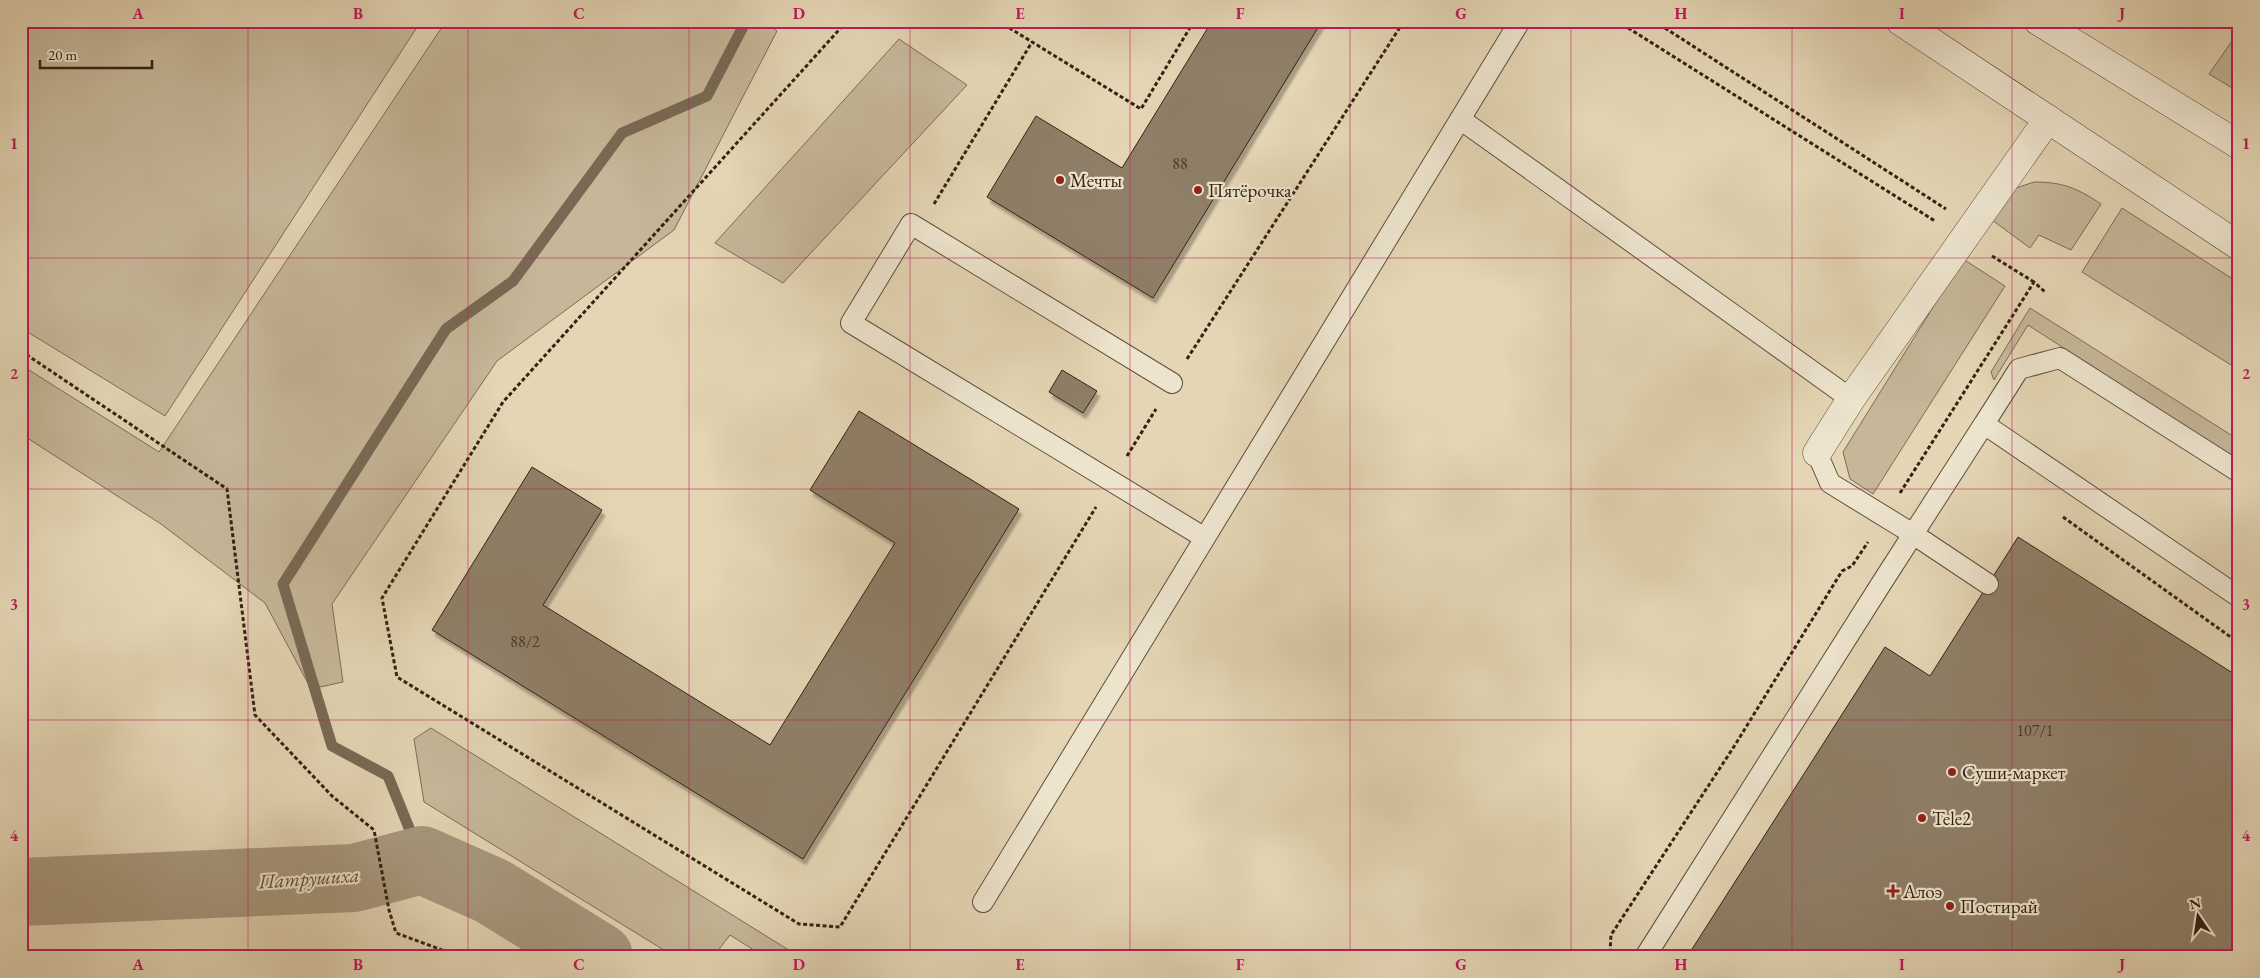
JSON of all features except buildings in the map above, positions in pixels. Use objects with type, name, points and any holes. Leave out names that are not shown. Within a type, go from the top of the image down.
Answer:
[{"type":"street","points":[[1900,21],[2239,246]]},
{"type":"street","points":[[2038,21],[2239,144]]},
{"type":"street","points":[[1817,452],[1851,399],[2048,119]]},
{"type":"lane","points":[[983,902],[1520,21]]},
{"type":"lane","points":[[1460,120],[1851,399]]},
{"type":"lane","points":[[1172,383],[910,224],[851,323],[1205,538]]},
{"type":"lane","points":[[1646,957],[2018,369],[2060,358],[2239,472]]},
{"type":"lane","points":[[1984,424],[2239,598]]},
{"type":"lane","points":[[1817,452],[1830,483],[1914,534],[1988,584]]},
{"type":"path","points":[[847,21],[503,402],[382,598],[397,677],[799,924],[840,927],[1172,383]]},
{"type":"path","points":[[998,21],[1141,109],[1194,21]]},
{"type":"path","points":[[1178,354],[1186,360],[1404,21]]},
{"type":"path","points":[[1617,21],[1968,232]]},
{"type":"path","points":[[1654,21],[1968,232],[2045,292]]},
{"type":"path","points":[[941,210],[933,205],[1032,42]]},
{"type":"path","points":[[1617,957],[1610,952],[1610,935],[1734,745],[1842,570],[1852,566],[1885,517],[2034,282]]},
{"type":"path","points":[[21,351],[227,489],[255,715],[332,796],[374,830],[389,910],[396,933],[461,957]]},
{"type":"path","points":[[2057,512],[2239,643]]},
{"type":"shaded area","points":[[21,21],[421,21],[165,416],[21,328]]},
{"type":"shaded area","points":[[446,21],[763,21],[777,31],[674,230],[497,361],[332,604],[343,682],[311,689],[265,603],[161,524],[21,434],[21,365],[159,452]]},
{"type":"shaded area","points":[[2239,31],[2239,92],[2209,74]]},
{"type":"shaded area","points":[[899,39],[967,85],[783,283],[715,243]]},
{"type":"shaded area","points":[[2034,182],[2053,183],[2069,187],[2101,204],[2071,250],[2039,235],[2030,248],[1992,220],[2016,188]]},
{"type":"shaded area","points":[[2122,208],[2239,283],[2239,370],[2082,272]]},
{"type":"shaded area","points":[[1963,259],[2005,286],[1873,494],[1850,479],[1843,452]]},
{"type":"shaded area","points":[[2030,308],[2239,440],[2239,461],[2028,325],[1994,380],[1991,372]]},
{"type":"shaded area","points":[[431,728],[800,957],[765,957],[730,935],[713,957],[675,957],[424,802],[414,739]]},
{"type":"waterway","points":[[422,860],[388,776],[332,746],[283,584],[446,329],[513,281],[622,133],[707,96],[746,21]]},
{"type":"waterway","name":"Патрушиха","points":[[21,892],[354,878],[422,860],[492,891],[599,957]]},
{"type":"place","name":"Мечты","points":[[1060,180]]},
{"type":"place","name":"Пятёрочка","points":[[1198,190]]},
{"type":"place","name":"Суши-маркет","points":[[1952,772]]},
{"type":"place","name":"Tele2","points":[[1922,818]]},
{"type":"place","name":"Алоэ","points":[[1893,891]]},
{"type":"place","name":"Постирай","points":[[1950,906]]}]
